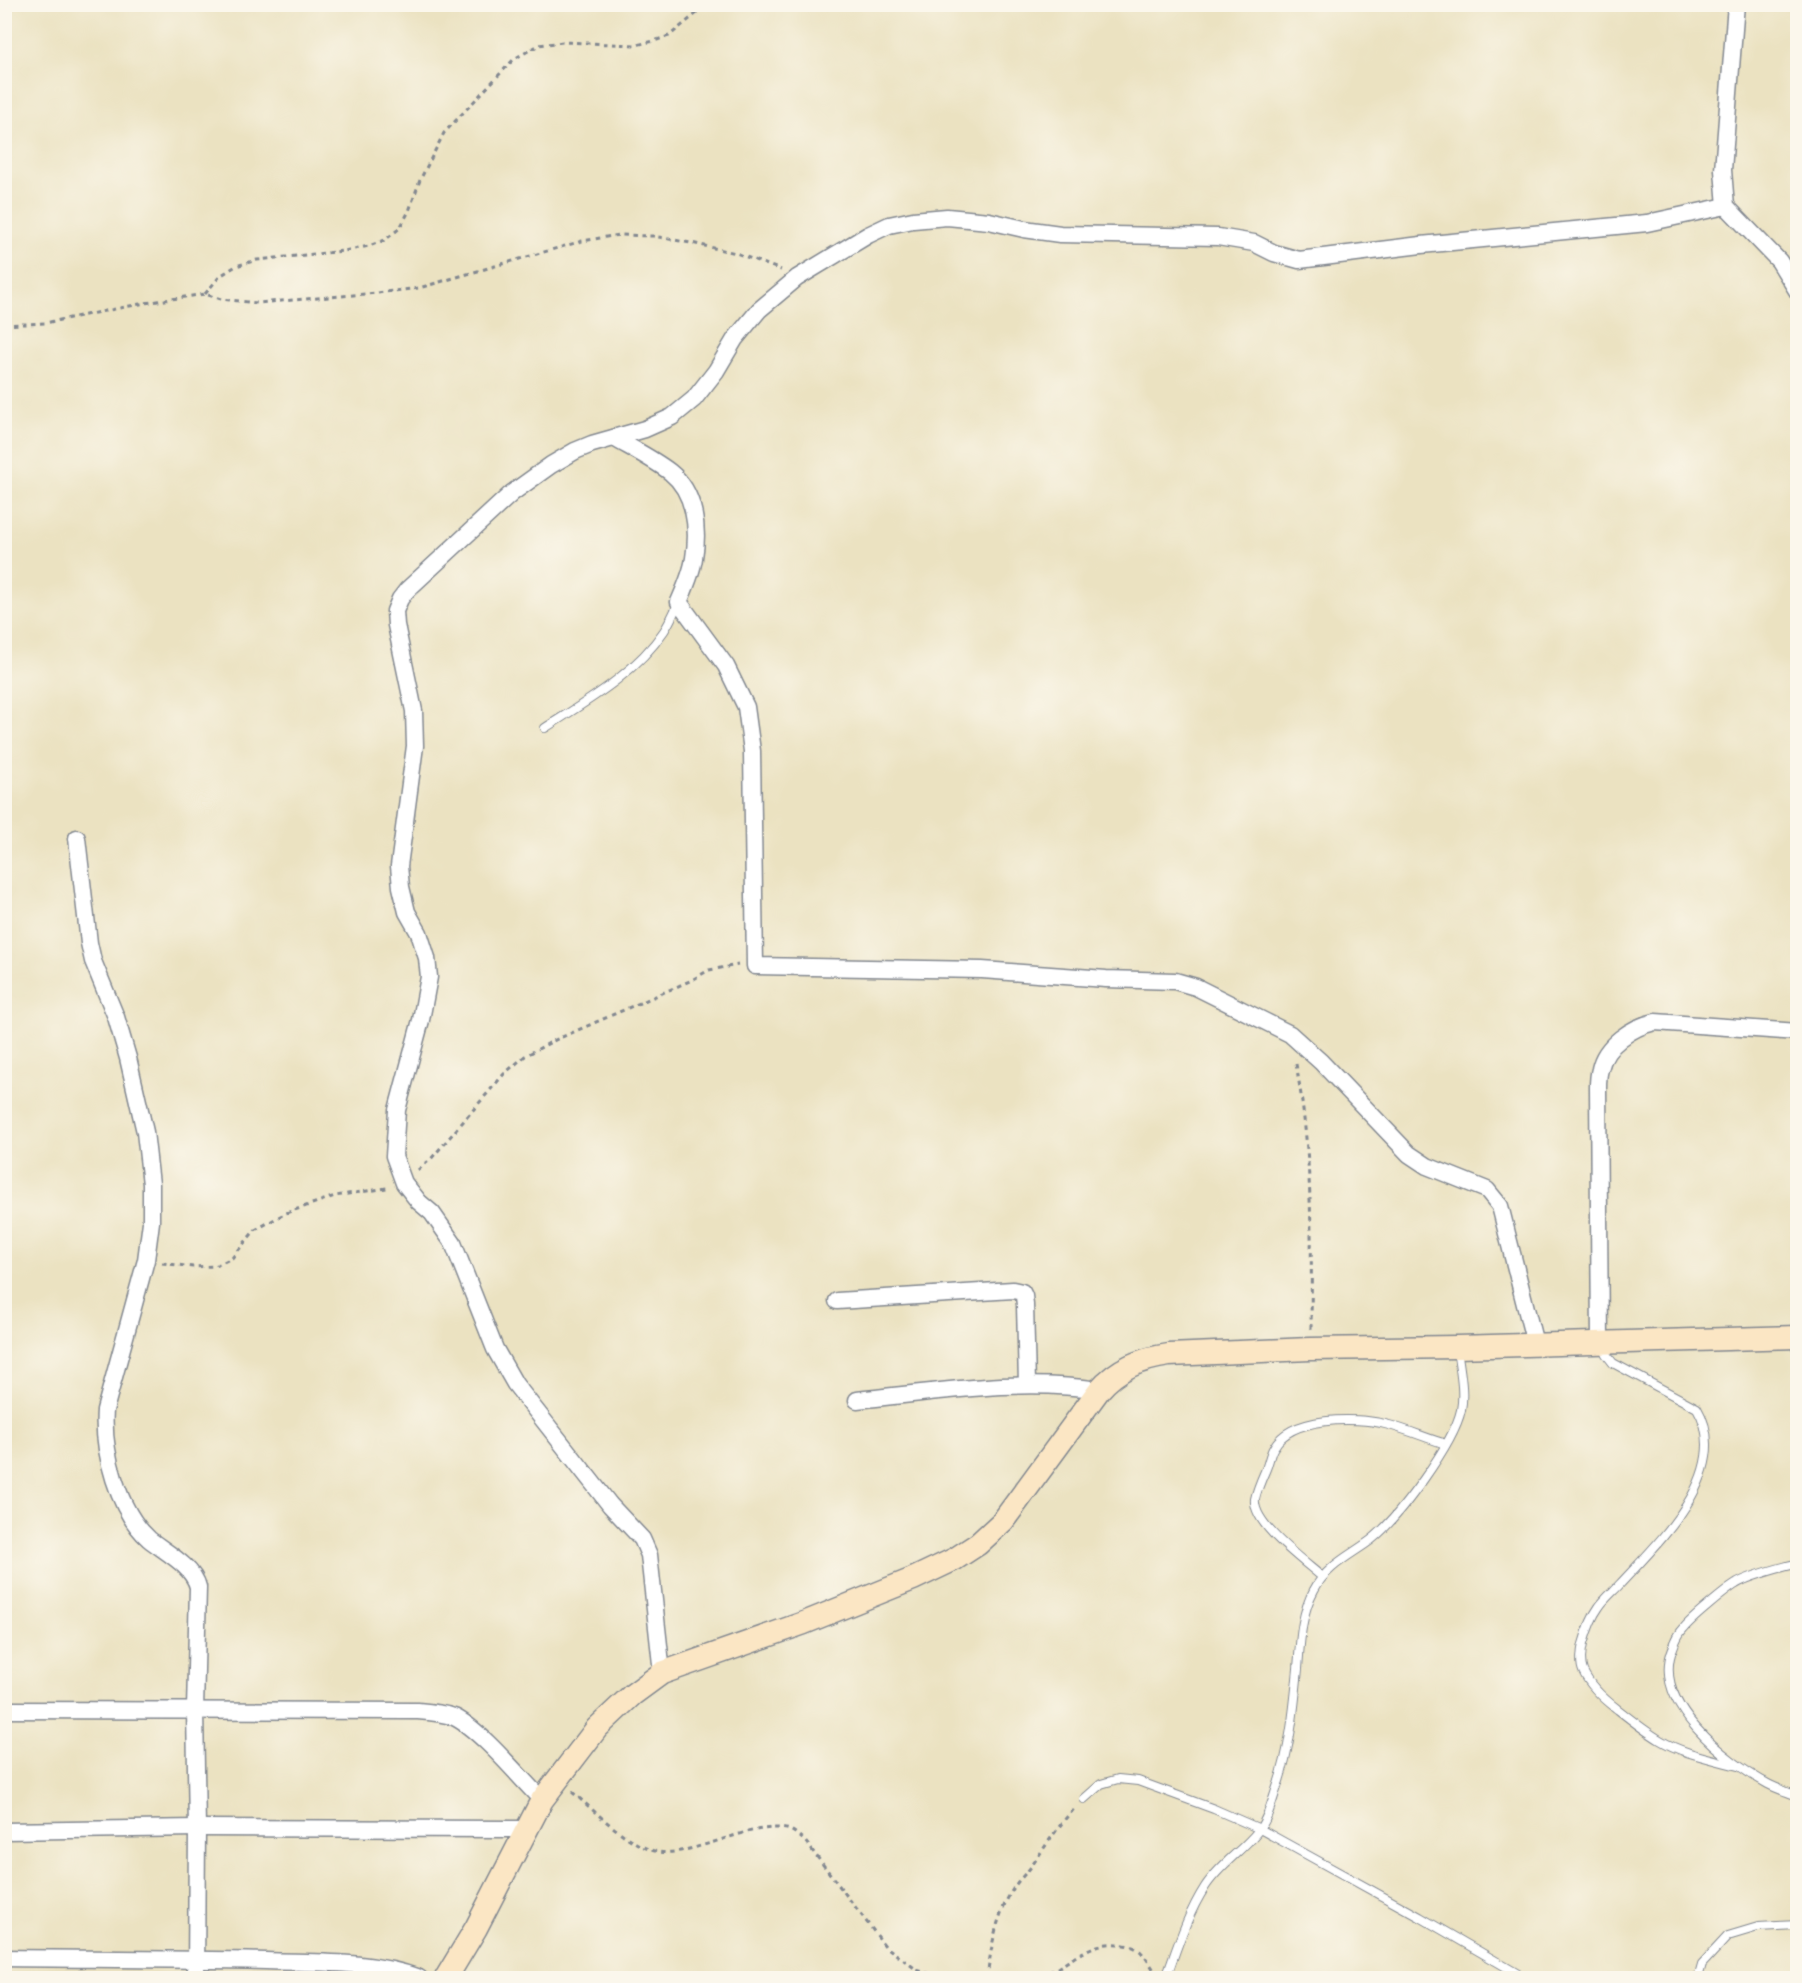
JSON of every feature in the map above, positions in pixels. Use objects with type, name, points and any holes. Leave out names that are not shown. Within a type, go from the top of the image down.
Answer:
[{"type":"street","points":[[1736,4],[1723,161],[1726,206],[1779,261],[1797,292]]},
{"type":"street","points":[[662,1673],[649,1555],[645,1545],[603,1496],[515,1384],[495,1349],[453,1243],[432,1213],[419,1202],[404,1183],[394,1156],[397,1110],[421,1020],[429,977],[427,958],[419,933],[407,912],[399,866],[415,746],[414,711],[396,625],[395,611],[400,599],[512,493],[551,465],[592,444],[645,429],[672,417],[694,399],[716,371],[735,339],[759,310],[797,278],[868,235],[889,225],[913,220],[947,218],[989,221],[1060,234],[1218,237],[1254,243],[1289,259],[1299,260],[1421,245],[1616,227],[1647,223],[1726,206]]},
{"type":"street","points":[[614,438],[671,473],[684,486],[692,505],[696,530],[694,559],[679,602],[726,666],[746,707],[752,751],[755,966],[982,970],[1106,979],[1174,981],[1196,987],[1290,1034],[1321,1062],[1409,1154],[1427,1166],[1479,1185],[1495,1198],[1500,1206],[1535,1344]]},
{"type":"street","points":[[77,838],[89,943],[128,1058],[145,1132],[151,1184],[151,1222],[146,1260],[105,1410],[105,1445],[126,1509],[138,1527],[190,1571],[197,1582],[196,1978]]},
{"type":"street","points":[[1600,1342],[1598,1088],[1600,1067],[1608,1053],[1623,1036],[1640,1025],[1655,1022],[1797,1032]]},
{"type":"street","points":[[837,1300],[1013,1290],[1022,1292],[1025,1305],[1027,1384]]},
{"type":"street","points":[[446,1978],[476,1928],[525,1829],[542,1800],[597,1728],[632,1695],[662,1673],[804,1623],[913,1579],[963,1554],[978,1544],[1003,1521],[1099,1390],[1120,1370],[1150,1358],[1169,1354],[1797,1337]]},
{"type":"street","points":[[857,1400],[1027,1384],[1099,1390]]},
{"type":"street","points":[[4,1710],[417,1711],[437,1713],[453,1717],[480,1736],[542,1800]]},
{"type":"street","points":[[4,1831],[197,1828],[525,1829]]},
{"type":"street","points":[[4,1958],[196,1959],[360,1964],[399,1971],[419,1978]]},
{"type":"lane","points":[[545,728],[597,695],[628,670],[649,650],[664,630],[679,602]]},
{"type":"lane","points":[[1600,1342],[1613,1363],[1697,1408],[1707,1433],[1705,1459],[1699,1484],[1662,1538],[1600,1606],[1588,1626],[1581,1651],[1582,1670],[1600,1696],[1662,1741],[1738,1766]]},
{"type":"lane","points":[[1166,1978],[1179,1941],[1205,1887],[1220,1868],[1260,1829],[1277,1789],[1287,1753],[1306,1606],[1313,1590],[1322,1577],[1385,1528],[1402,1508],[1446,1444],[1461,1408],[1462,1388],[1457,1347]]},
{"type":"lane","points":[[1322,1577],[1271,1530],[1256,1510],[1255,1500],[1259,1487],[1274,1447],[1281,1439],[1298,1428],[1316,1422],[1358,1421],[1385,1424],[1446,1444]]},
{"type":"lane","points":[[1797,1563],[1737,1583],[1684,1628],[1672,1650],[1668,1669],[1673,1690],[1683,1712],[1703,1736],[1738,1766],[1770,1785],[1797,1796]]},
{"type":"lane","points":[[1084,1799],[1101,1784],[1118,1779],[1138,1781],[1260,1829],[1526,1978]]},
{"type":"lane","points":[[1698,1978],[1702,1964],[1728,1936],[1758,1927],[1797,1925]]},
{"type":"path","points":[[205,294],[220,276],[236,266],[257,260],[344,251],[385,240],[400,228],[420,180],[444,133],[514,59],[539,45],[563,42],[636,45],[654,41],[669,36],[708,4]]},
{"type":"path","points":[[4,325],[45,323],[145,303],[205,294],[221,299],[257,303],[419,288],[582,241],[619,235],[653,237],[726,251],[771,265],[797,278]]},
{"type":"path","points":[[146,1260],[193,1267],[215,1266],[232,1258],[255,1230],[286,1213],[335,1196],[385,1189],[404,1183],[431,1159],[504,1074],[525,1056],[553,1041],[692,980],[709,970],[731,965],[755,966]]},
{"type":"path","points":[[1290,1034],[1300,1088],[1310,1167],[1312,1233],[1310,1349]]},
{"type":"path","points":[[557,1779],[625,1835],[643,1847],[660,1852],[684,1850],[745,1831],[772,1828],[790,1830],[805,1840],[885,1946],[917,1970],[944,1978]]},
{"type":"path","points":[[987,1978],[995,1933],[1013,1888],[1032,1866],[1061,1823],[1084,1799]]},
{"type":"path","points":[[1032,1978],[1058,1968],[1092,1947],[1111,1943],[1139,1950],[1155,1971]]}]
